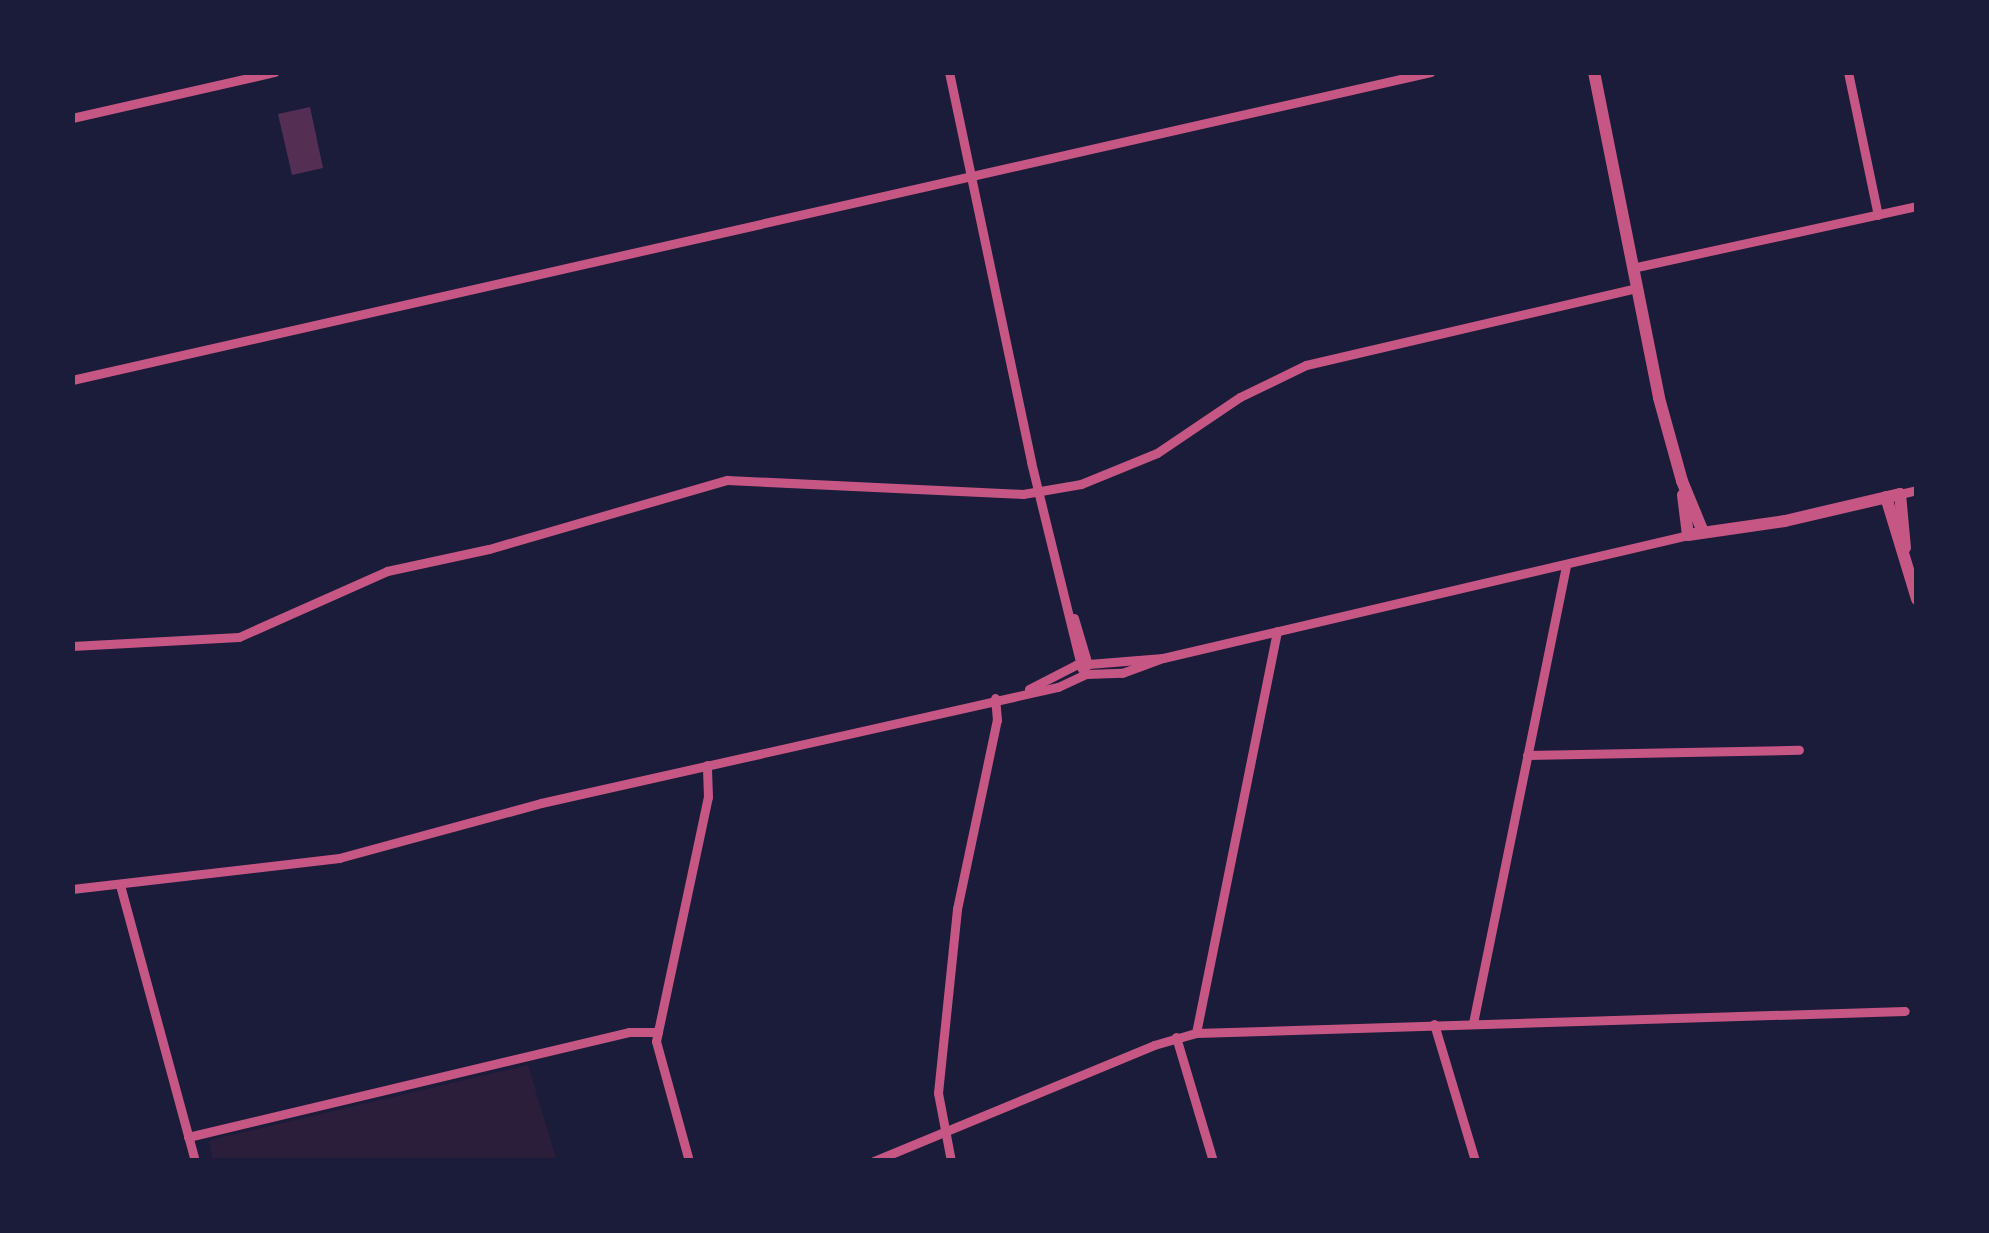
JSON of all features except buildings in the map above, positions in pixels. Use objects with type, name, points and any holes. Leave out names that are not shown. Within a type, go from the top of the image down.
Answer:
[{"type":"street","points":[[72,118],[275,72]]},
{"type":"street","points":[[949,72],[1038,492],[1084,667]]},
{"type":"street","points":[[72,380],[1431,72]]},
{"type":"street","points":[[1591,72],[1695,533]]},
{"type":"street","points":[[1848,72],[1878,215]]},
{"type":"street","points":[[1632,268],[1917,206]]},
{"type":"street","points":[[72,646],[238,637],[387,571],[489,549],[727,480],[1038,492],[1119,471],[1306,365],[1637,288]]},
{"type":"street","points":[[72,889],[304,865],[706,765],[1058,687],[1084,667],[1122,673],[1163,658],[1695,533],[1785,521],[1917,490]]},
{"type":"street","points":[[1893,495],[1917,599]]},
{"type":"street","points":[[1473,1023],[1566,566]]},
{"type":"street","points":[[1196,1033],[1277,631]]},
{"type":"street","points":[[951,1161],[938,1093],[953,938],[997,720],[994,698]]},
{"type":"street","points":[[1527,754],[1799,750]]},
{"type":"street","points":[[689,1161],[658,1060],[658,1032],[707,796],[706,765]]},
{"type":"street","points":[[120,885],[195,1161]]},
{"type":"street","points":[[874,1161],[1176,1037],[1196,1033],[1905,1011]]},
{"type":"street","points":[[1434,1024],[1475,1161]]},
{"type":"street","points":[[188,1136],[629,1033],[658,1032]]},
{"type":"street","points":[[1176,1037],[1213,1161]]},
{"type":"shaded area","points":[[528,1065],[557,1161],[213,1161],[209,1141],[215,1139]]}]
